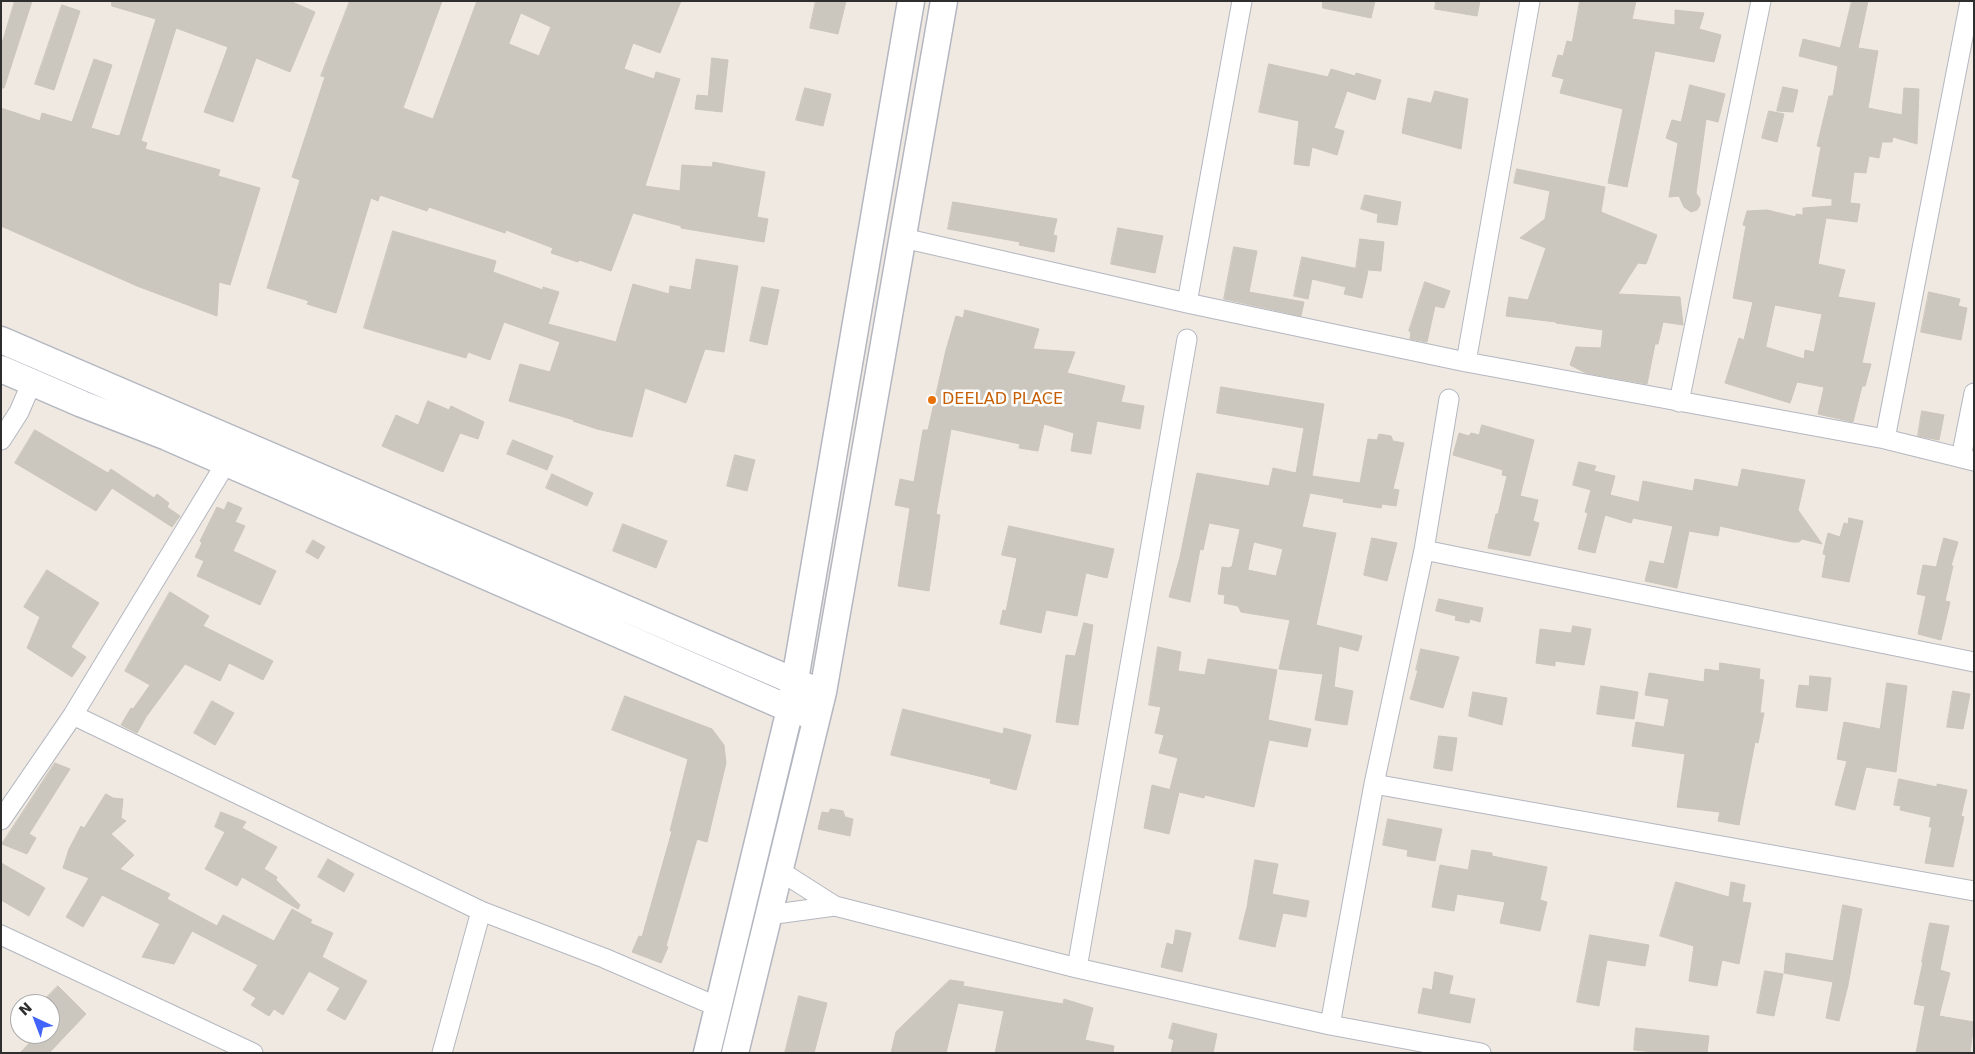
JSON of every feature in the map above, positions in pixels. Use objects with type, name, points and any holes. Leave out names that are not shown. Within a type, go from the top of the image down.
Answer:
[{"type":"main road","points":[[707,1053],[790,709],[912,1]]},
{"type":"main road","points":[[736,1053],[768,915],[818,718],[944,1]]},
{"type":"main road","points":[[1,340],[172,426],[226,462],[790,709],[818,718]]},
{"type":"main road","points":[[1,369],[82,404],[236,440],[795,683],[823,692]]},
{"type":"street","points":[[1186,303],[1242,1]]},
{"type":"street","points":[[1466,362],[1530,1]]},
{"type":"street","points":[[1679,402],[1760,1]]},
{"type":"street","points":[[1884,438],[1970,1]]},
{"type":"street","points":[[903,238],[1186,303],[1466,362],[1884,438],[1968,459],[1974,393]]},
{"type":"street","points":[[1077,968],[1187,338]]},
{"type":"street","points":[[1,440],[19,412],[32,382]]},
{"type":"street","points":[[1330,1025],[1374,784],[1424,550],[1450,399]]},
{"type":"street","points":[[1,820],[73,715],[226,462]]},
{"type":"street","points":[[1424,550],[1974,662]]},
{"type":"street","points":[[73,715],[481,911],[604,958],[718,1007]]},
{"type":"street","points":[[1374,784],[1974,891]]},
{"type":"street","points":[[780,872],[835,906],[1077,968],[1330,1025],[1481,1053]]},
{"type":"street","points":[[768,915],[835,906]]},
{"type":"street","points":[[442,1053],[481,911]]},
{"type":"street","points":[[1,935],[253,1053]]},
{"type":"building","points":[[15,1],[32,1],[4,88],[1,88],[1,47]]},
{"type":"building","points":[[112,1],[290,1],[315,12],[290,72],[256,58],[233,122],[204,112],[228,47],[176,28],[141,141],[147,143],[145,149],[220,170],[218,176],[260,188],[230,285],[219,282],[217,316],[137,286],[1,226],[1,108],[40,121],[42,113],[72,122],[94,59],[112,65],[91,128],[120,135],[156,19],[112,6]]},
{"type":"building","points":[[350,1],[442,1],[403,108],[433,119],[477,1],[681,1],[660,53],[633,43],[624,69],[654,79],[656,72],[680,79],[645,186],[680,191],[682,165],[712,167],[713,162],[765,172],[757,217],[768,219],[764,242],[681,228],[681,226],[633,213],[611,271],[551,253],[553,248],[506,230],[505,233],[429,207],[427,211],[380,195],[378,201],[371,198],[336,313],[307,304],[309,301],[267,288],[300,180],[292,177],[325,77],[321,76]],"holes":[[[521,13],[551,27],[539,56],[509,44]]]},
{"type":"building","points":[[816,1],[846,1],[838,34],[810,28]]},
{"type":"building","points":[[1323,1],[1375,1],[1371,18],[1323,8]]},
{"type":"building","points":[[1436,1],[1480,1],[1477,16],[1435,9]]},
{"type":"building","points":[[1580,1],[1636,1],[1632,19],[1675,25],[1675,10],[1704,13],[1699,29],[1721,35],[1714,62],[1655,51],[1627,187],[1608,183],[1623,109],[1560,93],[1564,79],[1552,76],[1558,55],[1563,56],[1567,41],[1572,42]]},
{"type":"building","points":[[1852,1],[1868,1],[1858,48],[1878,51],[1868,108],[1902,115],[1904,88],[1919,89],[1917,144],[1893,137],[1892,142],[1882,142],[1879,158],[1869,156],[1866,173],[1854,172],[1850,203],[1860,204],[1857,222],[1826,218],[1818,264],[1845,270],[1838,297],[1875,303],[1862,363],[1871,364],[1865,386],[1862,386],[1853,422],[1818,414],[1824,387],[1797,382],[1790,403],[1725,383],[1739,338],[1744,340],[1753,302],[1733,298],[1746,226],[1743,225],[1747,211],[1767,210],[1796,217],[1796,214],[1808,216],[1803,215],[1803,208],[1832,206],[1832,199],[1812,196],[1821,147],[1817,146],[1829,96],[1833,96],[1838,66],[1799,56],[1803,39],[1840,48]],"holes":[[[1775,305],[1822,314],[1814,352],[1805,350],[1804,359],[1766,347]]]},
{"type":"building","points":[[62,5],[80,11],[54,90],[35,84]]},
{"type":"building","points":[[712,58],[728,60],[722,112],[695,109],[697,95],[708,96]]},
{"type":"building","points":[[1269,64],[1328,77],[1331,69],[1355,76],[1356,73],[1381,80],[1375,100],[1347,91],[1334,128],[1344,131],[1337,155],[1312,147],[1309,166],[1294,164],[1299,121],[1259,112]]},
{"type":"building","points":[[1690,85],[1725,94],[1718,122],[1706,119],[1696,193],[1700,199],[1700,205],[1697,210],[1691,212],[1684,207],[1679,196],[1669,197],[1678,143],[1666,138],[1672,120],[1681,122]]},
{"type":"building","points":[[1783,87],[1798,90],[1793,112],[1777,111]]},
{"type":"building","points":[[805,88],[831,94],[823,126],[796,120]]},
{"type":"building","points":[[1435,91],[1468,99],[1461,149],[1402,133],[1408,98],[1431,103]]},
{"type":"building","points":[[1769,111],[1784,114],[1777,142],[1762,138]]},
{"type":"building","points":[[1517,169],[1605,187],[1601,212],[1657,235],[1646,264],[1638,263],[1618,294],[1680,297],[1683,325],[1663,322],[1658,344],[1655,344],[1647,384],[1586,373],[1570,365],[1576,347],[1601,348],[1603,330],[1506,316],[1509,297],[1528,300],[1546,248],[1520,238],[1545,219],[1550,191],[1514,183]]},
{"type":"building","points":[[1365,195],[1401,202],[1397,225],[1377,222],[1378,214],[1361,209]]},
{"type":"building","points":[[953,202],[1057,219],[1053,235],[1057,236],[1054,252],[1019,245],[1020,242],[948,229]]},
{"type":"building","points":[[1118,228],[1163,236],[1155,273],[1111,264]]},
{"type":"building","points":[[393,231],[496,261],[493,272],[543,290],[543,287],[559,292],[548,324],[616,342],[633,284],[669,294],[670,286],[691,290],[696,259],[738,266],[724,352],[705,349],[686,403],[645,388],[632,437],[597,429],[574,420],[509,401],[520,364],[550,372],[560,342],[504,322],[490,360],[468,352],[466,358],[364,328]]},
{"type":"building","points":[[1360,239],[1384,242],[1381,271],[1356,269]]},
{"type":"building","points":[[1234,247],[1257,251],[1249,292],[1304,302],[1301,316],[1224,299]]},
{"type":"building","points":[[1302,257],[1368,271],[1362,298],[1344,294],[1346,287],[1312,279],[1308,299],[1294,296]]},
{"type":"building","points":[[1425,282],[1450,291],[1444,308],[1435,306],[1427,342],[1410,339],[1411,332],[1409,331]]},
{"type":"building","points":[[762,287],[779,290],[767,345],[750,341]]},
{"type":"building","points":[[1929,292],[1960,299],[1958,306],[1967,308],[1961,340],[1921,332]]},
{"type":"building","points":[[965,310],[1039,329],[1033,349],[1075,352],[1067,373],[1125,386],[1121,402],[1144,406],[1140,429],[1097,421],[1091,454],[1071,451],[1074,433],[1044,424],[1038,451],[1019,448],[1020,444],[951,429],[936,514],[940,515],[929,591],[898,586],[910,508],[895,505],[900,479],[914,482],[923,430],[928,430],[946,350],[956,316],[963,318]]},
{"type":"building","points":[[1221,387],[1324,404],[1312,476],[1360,483],[1368,439],[1377,440],[1379,434],[1391,436],[1393,441],[1404,443],[1393,489],[1399,490],[1396,506],[1382,504],[1381,508],[1343,502],[1344,499],[1310,493],[1302,527],[1336,533],[1316,625],[1362,636],[1358,651],[1339,646],[1334,687],[1353,691],[1347,725],[1315,720],[1323,674],[1279,669],[1290,620],[1241,612],[1238,606],[1224,603],[1225,595],[1218,594],[1222,567],[1232,567],[1240,529],[1209,523],[1203,550],[1200,549],[1190,602],[1169,597],[1180,557],[1197,473],[1269,486],[1273,468],[1296,473],[1304,428],[1217,413]],"holes":[[[1254,542],[1283,549],[1276,576],[1248,570]]]},
{"type":"building","points":[[428,401],[449,410],[451,406],[484,422],[478,439],[460,433],[443,472],[382,446],[396,415],[418,425]]},
{"type":"building","points":[[1922,411],[1944,415],[1939,440],[1918,436]]},
{"type":"building","points":[[1482,425],[1534,440],[1520,496],[1538,500],[1533,521],[1539,523],[1530,556],[1488,548],[1507,476],[1502,475],[1503,470],[1453,455],[1459,433],[1469,436],[1471,433],[1479,435]]},
{"type":"building","points":[[35,430],[108,473],[111,469],[154,498],[157,494],[169,503],[167,507],[180,516],[172,527],[112,488],[96,511],[15,463]]},
{"type":"building","points":[[513,440],[553,456],[547,470],[507,454]]},
{"type":"building","points":[[735,455],[755,460],[747,491],[727,486]]},
{"type":"building","points":[[1579,462],[1596,466],[1594,471],[1615,476],[1610,495],[1639,502],[1643,481],[1693,491],[1695,479],[1738,487],[1742,469],[1805,480],[1798,510],[1822,544],[1802,539],[1799,542],[1792,542],[1720,526],[1718,536],[1689,531],[1677,588],[1645,581],[1650,561],[1664,564],[1673,526],[1633,518],[1631,523],[1605,515],[1595,553],[1578,549],[1588,513],[1585,512],[1591,490],[1573,485]]},
{"type":"building","points":[[552,474],[593,493],[587,506],[546,488]]},
{"type":"building","points":[[228,502],[242,508],[235,522],[245,526],[233,551],[276,571],[260,605],[197,576],[204,561],[195,557],[202,543],[200,541],[217,507],[224,510]]},
{"type":"building","points":[[1849,518],[1863,521],[1849,582],[1822,577],[1826,555],[1823,554],[1828,533],[1840,537],[1844,523],[1848,524]]},
{"type":"building","points":[[623,524],[667,541],[656,568],[613,551]]},
{"type":"building","points":[[1009,526],[1114,549],[1107,578],[1086,573],[1077,616],[1046,610],[1041,633],[1000,624],[1003,610],[1006,611],[1017,558],[1002,555]]},
{"type":"building","points":[[1372,538],[1397,543],[1387,581],[1364,575]]},
{"type":"building","points":[[1944,538],[1958,542],[1951,566],[1953,566],[1945,601],[1950,602],[1941,640],[1918,634],[1926,596],[1917,594],[1923,565],[1936,567]]},
{"type":"building","points":[[313,540],[325,547],[318,559],[306,552]]},
{"type":"building","points":[[47,570],[99,603],[71,647],[86,657],[72,677],[27,648],[40,617],[24,607]]},
{"type":"building","points":[[170,592],[209,616],[203,626],[273,661],[263,680],[229,663],[220,681],[185,664],[146,717],[137,733],[121,725],[131,708],[133,709],[150,685],[125,671]]},
{"type":"building","points":[[1439,599],[1483,608],[1480,622],[1470,619],[1469,623],[1455,620],[1456,616],[1436,611]]},
{"type":"building","points":[[1084,623],[1093,625],[1078,725],[1056,722],[1066,655],[1075,656]]},
{"type":"building","points":[[1573,626],[1591,629],[1584,665],[1555,661],[1555,666],[1536,663],[1540,629],[1571,633]]},
{"type":"building","points":[[1158,647],[1181,652],[1178,671],[1205,675],[1208,659],[1277,670],[1268,720],[1311,729],[1307,747],[1269,740],[1254,807],[1205,795],[1204,798],[1170,789],[1178,758],[1159,753],[1164,735],[1155,733],[1161,707],[1149,705]]},
{"type":"building","points":[[1421,649],[1459,657],[1443,708],[1410,699],[1418,670],[1416,670]]},
{"type":"building","points":[[1720,663],[1760,669],[1759,679],[1764,680],[1760,713],[1764,713],[1758,743],[1755,742],[1739,825],[1718,821],[1720,812],[1677,807],[1685,754],[1632,746],[1636,722],[1664,727],[1669,699],[1645,695],[1649,673],[1704,682],[1705,669],[1719,671]]},
{"type":"building","points":[[1810,676],[1831,678],[1827,711],[1796,707],[1799,685],[1809,686]]},
{"type":"building","points":[[1887,683],[1907,686],[1896,772],[1866,767],[1855,810],[1835,805],[1847,761],[1837,759],[1844,722],[1880,729]]},
{"type":"building","points":[[1601,686],[1638,692],[1634,719],[1597,714]]},
{"type":"building","points":[[1953,691],[1970,694],[1963,729],[1947,727]]},
{"type":"building","points":[[1473,692],[1507,698],[1502,725],[1469,716]]},
{"type":"building","points":[[625,696],[712,729],[724,745],[726,763],[707,842],[697,839],[666,946],[668,947],[661,963],[632,952],[639,936],[642,937],[672,831],[670,831],[688,759],[612,730]]},
{"type":"building","points":[[212,701],[234,713],[215,745],[194,733]]},
{"type":"building","points":[[903,709],[1003,734],[1004,728],[1031,735],[1016,790],[990,783],[991,779],[891,755]]},
{"type":"building","points":[[1439,736],[1457,738],[1452,771],[1434,768]]},
{"type":"building","points":[[55,763],[70,769],[29,834],[36,838],[27,854],[2,844]]},
{"type":"building","points":[[1899,779],[1937,787],[1937,784],[1967,790],[1961,816],[1964,817],[1953,867],[1925,863],[1932,827],[1929,827],[1931,817],[1900,810],[1901,806],[1894,805]]},
{"type":"building","points":[[1152,785],[1179,792],[1169,834],[1144,828]]},
{"type":"building","points":[[106,794],[113,798],[123,799],[121,818],[126,821],[111,834],[134,855],[120,869],[170,894],[167,899],[217,926],[223,915],[274,941],[292,909],[312,920],[310,923],[333,933],[322,957],[367,981],[345,1020],[327,1010],[340,988],[309,971],[283,1015],[274,1009],[269,1016],[251,1005],[256,998],[243,990],[258,965],[192,931],[174,964],[142,957],[160,924],[102,895],[83,927],[66,917],[89,878],[63,868],[69,849],[81,826],[84,828]]},
{"type":"building","points":[[831,809],[843,811],[845,817],[853,819],[850,836],[818,829],[822,812],[828,813]]},
{"type":"building","points":[[221,812],[246,822],[242,828],[277,847],[264,869],[277,877],[276,880],[300,905],[298,909],[242,877],[237,886],[205,869],[225,832],[215,827]]},
{"type":"building","points":[[1388,819],[1442,829],[1435,861],[1407,856],[1408,850],[1383,845]]},
{"type":"building","points":[[1472,850],[1547,867],[1540,900],[1547,902],[1540,931],[1500,923],[1505,902],[1457,894],[1454,911],[1432,907],[1440,865],[1468,870]]},
{"type":"building","points":[[328,859],[354,874],[344,892],[318,877]]},
{"type":"building","points":[[1255,860],[1278,864],[1272,894],[1309,901],[1306,917],[1283,913],[1275,947],[1239,939]]},
{"type":"building","points":[[1,863],[45,888],[29,916],[1,900]]},
{"type":"building","points":[[1676,882],[1729,897],[1731,882],[1745,885],[1742,902],[1751,903],[1739,964],[1722,960],[1717,986],[1689,981],[1694,946],[1660,936]]},
{"type":"building","points":[[1843,905],[1862,909],[1848,985],[1839,1021],[1826,1018],[1833,982],[1784,973],[1786,953],[1833,961]]},
{"type":"building","points":[[1930,923],[1949,926],[1940,970],[1950,973],[1939,1016],[1974,1022],[1970,1053],[1916,1053],[1925,1006],[1914,1004]]},
{"type":"building","points":[[1176,930],[1191,933],[1182,972],[1161,967],[1167,943],[1173,945]]},
{"type":"building","points":[[1590,935],[1649,945],[1645,966],[1607,960],[1599,1006],[1577,1002]]},
{"type":"building","points":[[1765,971],[1783,974],[1774,1016],[1757,1013]]},
{"type":"building","points":[[1435,972],[1453,976],[1449,994],[1475,999],[1470,1023],[1418,1013],[1423,988],[1432,990]]},
{"type":"building","points":[[950,980],[964,982],[963,986],[1063,1004],[1064,999],[1093,1008],[1085,1040],[1114,1046],[1113,1053],[995,1053],[1004,1011],[958,1003],[946,1053],[891,1053],[896,1032]]},
{"type":"building","points":[[58,986],[86,1014],[60,1041],[60,994],[50,994]]},
{"type":"building","points":[[799,996],[827,1003],[814,1053],[785,1053]]},
{"type":"building","points":[[1173,1023],[1217,1034],[1213,1053],[1171,1053],[1174,1040],[1169,1038]]},
{"type":"building","points":[[1636,1028],[1709,1036],[1707,1053],[1663,1053],[1634,1050]]},
{"type":"building","points":[[29,1044],[58,1044],[49,1053],[20,1053]]},
{"type":"place","name":"DEELAD PLACE","points":[[932,400]]}]
